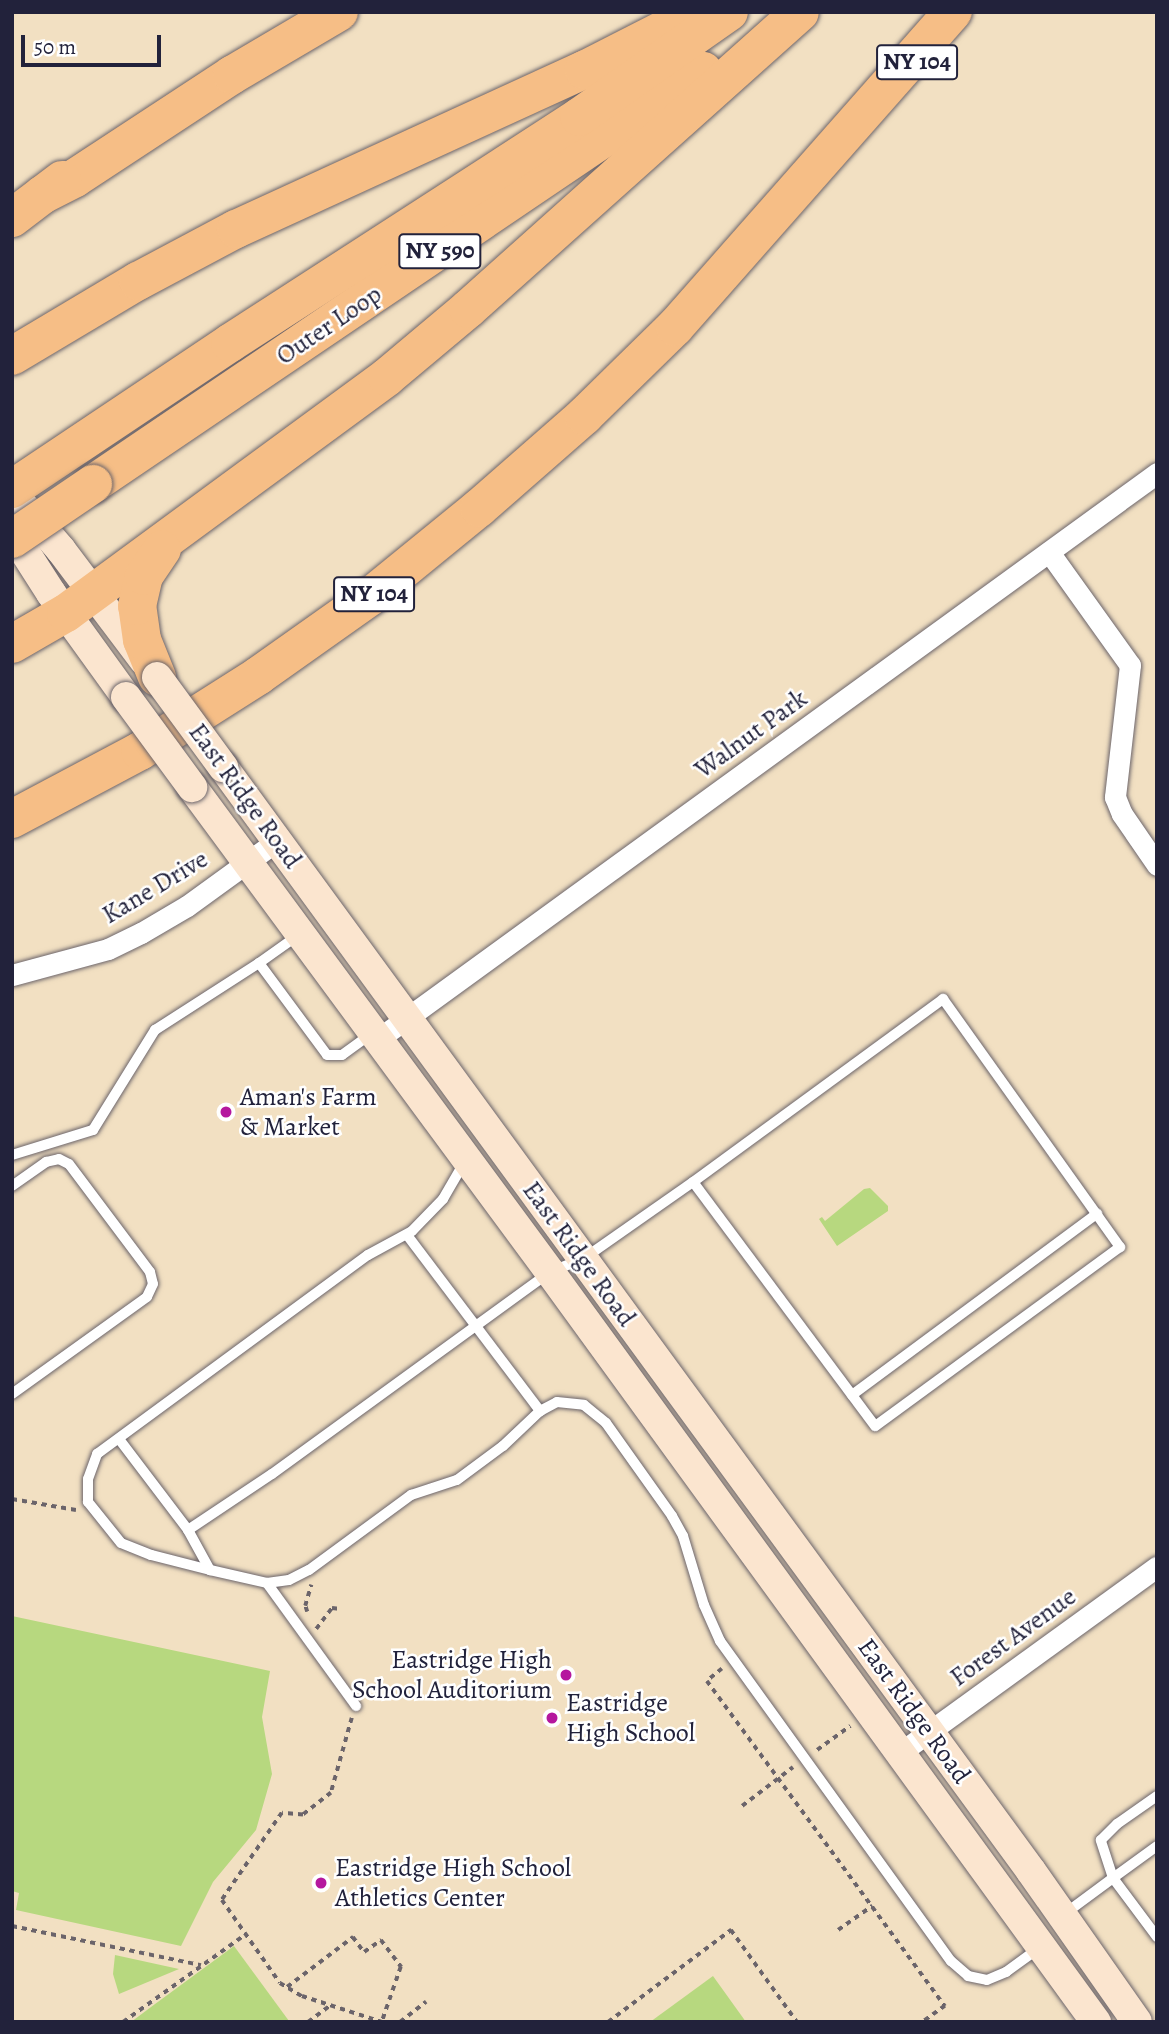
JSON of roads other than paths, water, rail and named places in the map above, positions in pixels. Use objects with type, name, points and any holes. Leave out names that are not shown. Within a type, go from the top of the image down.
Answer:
[{"type":"highway","points":[[12,218],[284,12]]},
{"type":"highway","points":[[42,195],[75,178],[232,75],[339,12]]},
{"type":"highway","points":[[12,356],[138,281],[247,223],[584,70],[698,12]]},
{"type":"highway","name":"Outer Loop","points":[[12,491],[579,117],[729,12]]},
{"type":"highway","name":"Outer Loop","points":[[12,539],[608,138],[782,12]]},
{"type":"highway","points":[[12,644],[80,603],[340,414],[451,324],[800,12]]},
{"type":"highway","points":[[868,112],[953,12]]},
{"type":"highway","name":"NY 104","points":[[12,818],[140,751],[249,682],[371,596],[462,523],[557,440],[650,352],[868,112],[965,12]]},
{"type":"highway","points":[[142,687],[138,596],[152,561],[179,532]]},
{"type":"main road","name":"East Ridge Road","points":[[12,491],[80,603],[142,687],[223,767],[278,840],[1063,1916],[1137,2022]]},
{"type":"main road","name":"East Ridge Road","points":[[12,532],[80,603]]},
{"type":"main road","name":"East Ridge Road","points":[[142,687],[192,787],[550,1272],[1096,2022]]},
{"type":"street","name":"Walnut Park","points":[[375,1036],[407,1018],[1157,473]]},
{"type":"street","points":[[1049,552],[1130,664],[1115,797],[1122,814],[1157,864]]},
{"type":"street","name":"Kane Drive","points":[[12,975],[39,970],[125,941],[187,906],[278,840]]},
{"type":"street","name":"Forest Avenue","points":[[901,1752],[1157,1567]]},
{"type":"lane","points":[[12,1155],[93,1130],[155,1030],[299,934]]},
{"type":"lane","points":[[259,963],[327,1055],[342,1055],[375,1036]]},
{"type":"lane","points":[[188,1530],[272,1474],[550,1272],[583,1259],[693,1182],[943,999],[1120,1247],[875,1426],[693,1182]]},
{"type":"lane","points":[[466,1158],[462,1170],[443,1199],[407,1235],[368,1255],[97,1454],[88,1479],[88,1502],[121,1543],[151,1555],[267,1583],[289,1580],[309,1570],[411,1494],[457,1480],[503,1446],[540,1411],[557,1402],[570,1401],[584,1405],[606,1423],[683,1536],[710,1623],[720,1641],[951,1961],[968,1976],[987,1980],[1006,1972],[1041,1947]]},
{"type":"lane","points":[[12,1186],[46,1162],[59,1159],[69,1164],[150,1272],[153,1284],[147,1297],[12,1394]]},
{"type":"lane","points":[[852,1395],[1097,1214]]},
{"type":"lane","points":[[407,1235],[477,1324],[540,1411]]},
{"type":"lane","points":[[120,1438],[188,1530],[210,1570]]},
{"type":"lane","points":[[267,1583],[356,1706]]},
{"type":"lane","points":[[1157,1796],[1117,1824],[1101,1840],[1113,1878],[1157,1937]]},
{"type":"lane","points":[[1063,1916],[1157,1846]]},
{"type":"place","name":"Aman's Farm & Market","points":[[226,1112]]},
{"type":"place","name":"Eastridge High School Auditorium","points":[[566,1675]]},
{"type":"place","name":"Eastridge High School","points":[[552,1718]]},
{"type":"place","name":"Eastridge High School Athletics Center","points":[[321,1883]]}]
